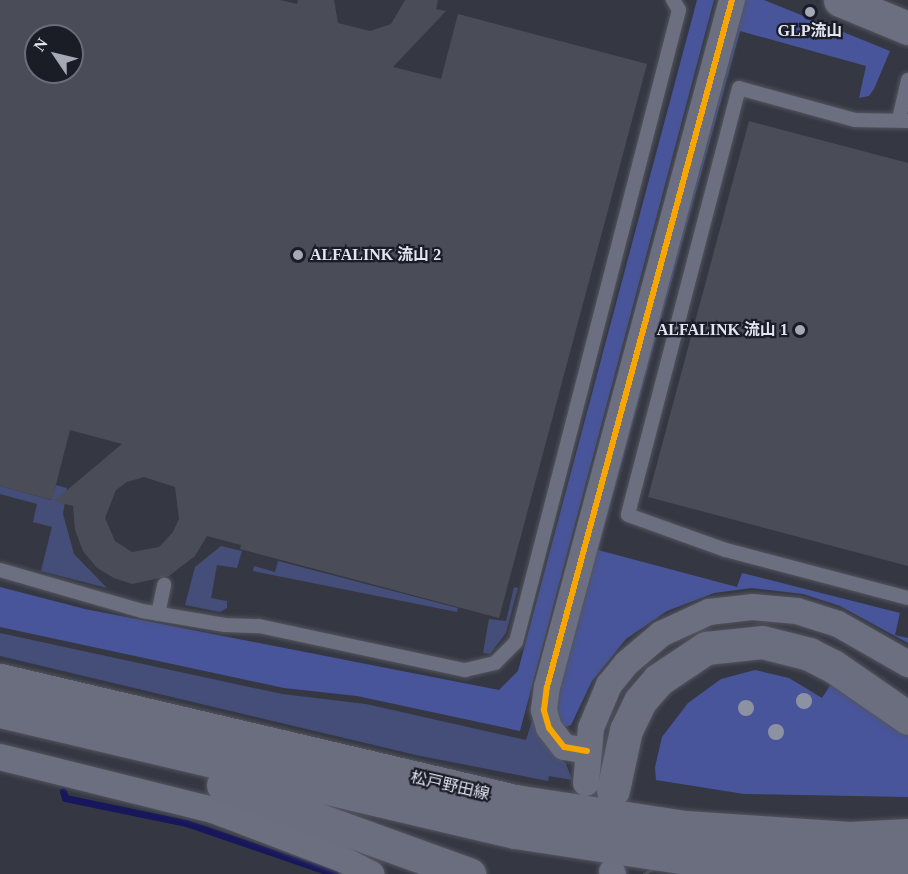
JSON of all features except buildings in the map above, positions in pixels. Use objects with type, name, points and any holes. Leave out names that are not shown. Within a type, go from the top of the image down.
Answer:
[{"type":"main road","points":[[600,787],[640,701],[665,674],[706,648],[762,642],[809,654],[833,666],[908,718]]},
{"type":"main road","name":"松戸野田線","points":[[0,680],[515,801],[685,827],[850,838],[908,835]]},
{"type":"main road","name":"松戸野田線","points":[[0,711],[515,832],[724,861],[847,868],[908,864]]},
{"type":"main road","points":[[0,729],[225,785],[470,874]]},
{"type":"street","points":[[587,751],[564,747],[549,728],[544,710],[548,687],[732,0]]},
{"type":"street","points":[[840,0],[908,28]]},
{"type":"street","points":[[600,787],[587,751],[599,704],[627,663],[661,634],[709,612],[752,607],[797,611],[838,624],[908,663]]},
{"type":"street","points":[[0,758],[213,810],[342,859],[371,874]]},
{"type":"lane","points":[[0,570],[158,614],[259,626],[465,670],[495,663],[516,642],[679,10],[673,0]]},
{"type":"lane","points":[[908,80],[904,120],[855,120],[740,88],[627,514],[726,550],[908,598]]},
{"type":"lane","points":[[158,614],[164,585]]},
{"type":"shaded area","points":[[697,0],[714,0],[520,731],[357,696],[284,688],[0,627],[0,587],[85,609],[499,690],[518,671]]},
{"type":"shaded area","points":[[740,0],[764,0],[890,51],[874,89],[869,96],[859,98],[866,66],[740,31],[598,550],[737,587],[742,573],[900,613],[895,635],[908,638],[908,643],[840,606],[803,594],[752,588],[714,593],[667,611],[626,639],[592,681],[571,725],[560,729],[554,711]]},
{"type":"shaded area","points":[[56,485],[67,488],[63,514],[74,554],[107,588],[41,571],[52,527],[33,522],[37,504],[0,494],[0,486],[51,500]]},
{"type":"shaded area","points":[[221,546],[242,551],[237,568],[217,565],[211,598],[227,601],[227,608],[220,612],[185,605],[195,567]]},
{"type":"shaded area","points":[[278,561],[458,608],[457,612],[253,571],[254,566],[275,572]]},
{"type":"shaded area","points":[[514,587],[518,588],[506,633],[490,654],[483,653],[489,619],[506,621]]},
{"type":"shaded area","points":[[0,633],[282,694],[366,704],[526,740],[535,711],[541,738],[566,764],[572,780],[549,776],[548,781],[416,755],[0,656]]},
{"type":"shaded area","points":[[755,670],[789,678],[822,698],[835,678],[908,731],[908,797],[744,794],[656,780],[655,767],[662,737],[688,703],[721,679]]},
{"type":"waterway","points":[[63,791],[65,798],[186,823],[335,874]]},
{"type":"tunnel","points":[[621,829],[647,874]]},
{"type":"transit line","points":[[587,751],[564,747],[549,728],[544,710],[547,687],[732,0]]},
{"type":"place","name":"GLP流山","points":[[810,12]]},
{"type":"place","name":"ALFALINK 流山 2","points":[[298,255]]},
{"type":"place","name":"ALFALINK 流山 1","points":[[800,330]]}]
